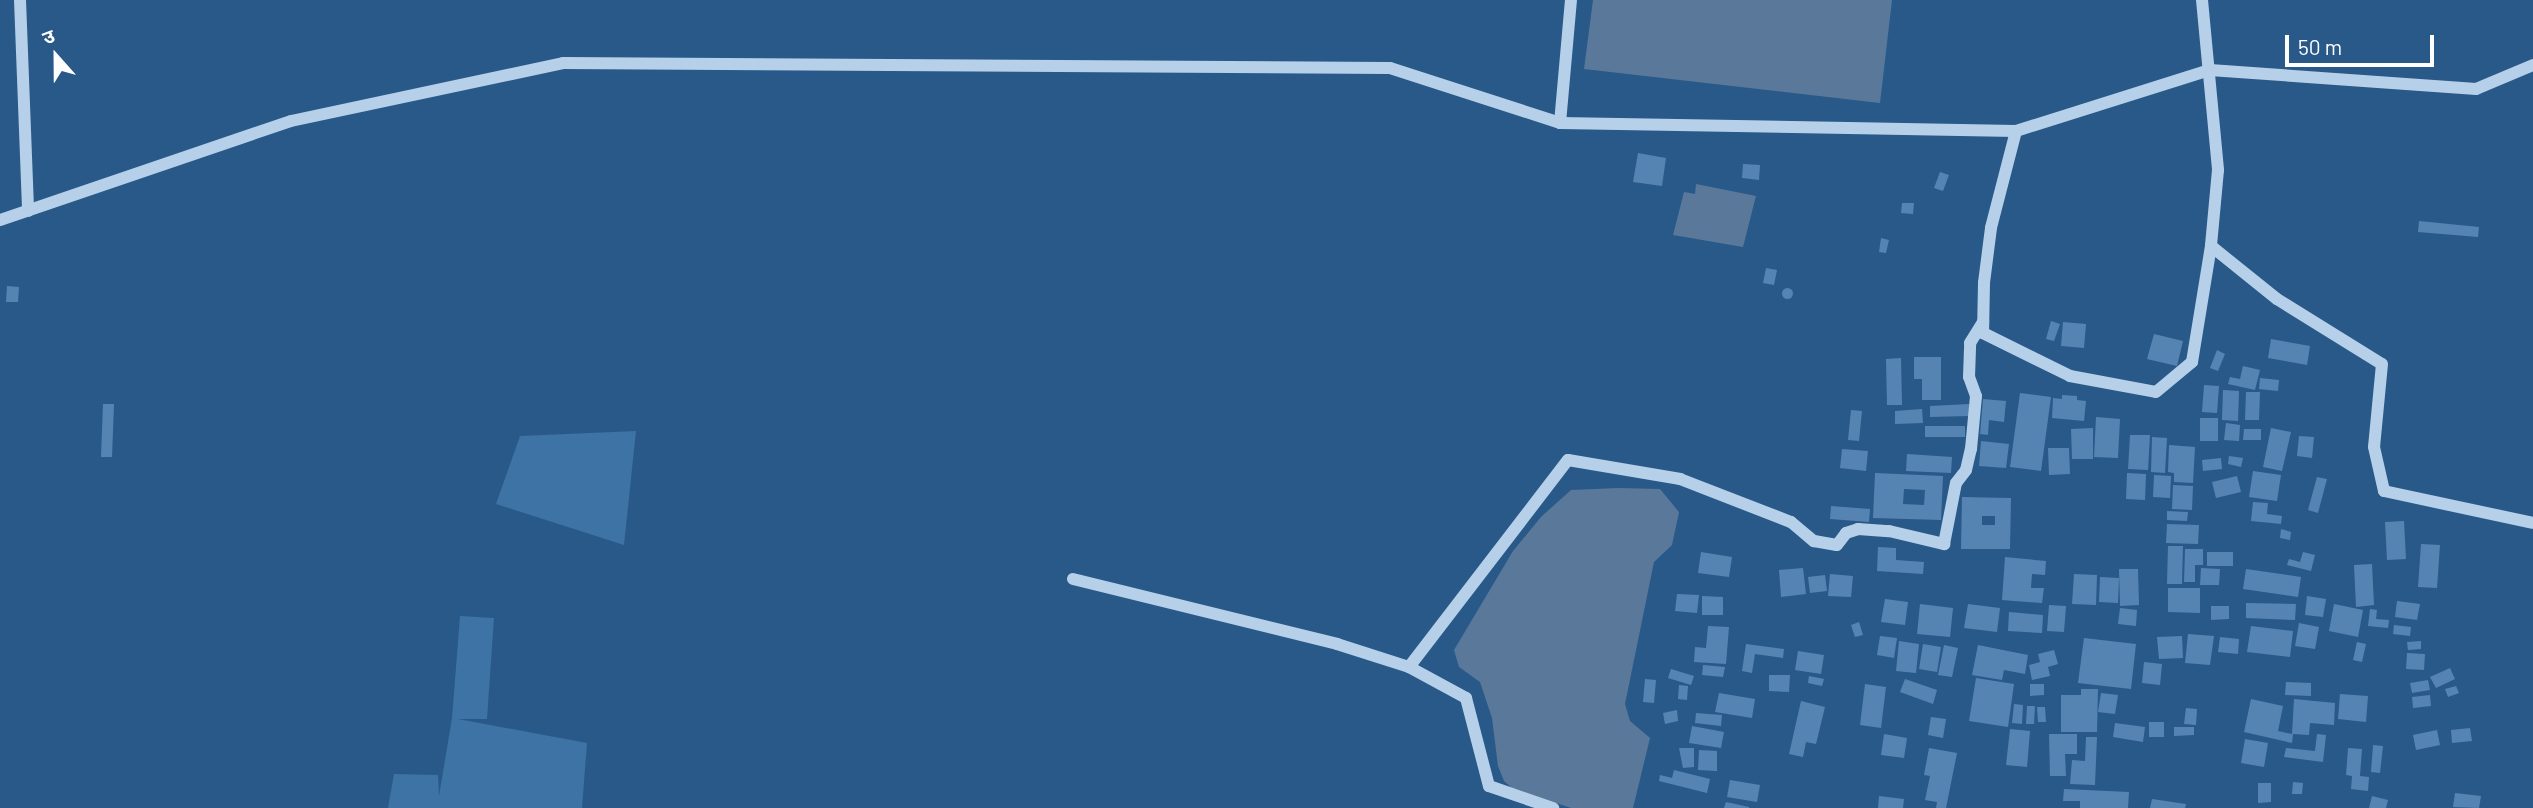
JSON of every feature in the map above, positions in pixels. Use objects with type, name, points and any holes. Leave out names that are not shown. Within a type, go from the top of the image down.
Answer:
[{"type":"street","points":[[20,0],[28,211]]},
{"type":"street","points":[[1560,123],[1572,0]]},
{"type":"street","points":[[2016,131],[1991,228],[1984,282],[1983,333],[2070,376],[2156,392],[2192,362],[2211,246],[2218,170],[2202,0]]},
{"type":"street","points":[[0,220],[290,121],[563,63],[1390,68],[1560,123],[2016,131],[2210,70],[2476,89],[2533,65]]},
{"type":"street","points":[[2211,246],[2277,299],[2382,364],[2374,447],[2384,491],[2533,523]]},
{"type":"street","points":[[1409,667],[1568,460],[1680,480],[1791,522],[1814,541],[1837,545],[1846,533],[1858,529],[1889,531],[1944,544],[1956,483],[1966,470],[1971,449],[1976,396],[1969,377],[1970,342],[1983,322]]},
{"type":"street","points":[[1073,579],[1336,644],[1409,667],[1466,698],[1489,786],[1553,808]]},
{"type":"shaded area","points":[[1593,0],[1892,0],[1880,103],[1584,69]]},
{"type":"shaded area","points":[[1696,184],[1756,196],[1743,247],[1673,235],[1684,192],[1695,194]]},
{"type":"shaded area","points":[[636,431],[624,545],[496,504],[520,436]]},
{"type":"shaded area","points":[[1660,489],[1679,512],[1672,545],[1654,562],[1625,704],[1630,721],[1650,738],[1633,808],[1571,808],[1512,788],[1504,781],[1498,766],[1492,718],[1480,682],[1459,667],[1454,650],[1513,551],[1541,517],[1571,490]]},
{"type":"shaded area","points":[[460,616],[494,618],[487,719],[458,719],[587,743],[582,808],[388,808],[394,774],[438,775],[439,796],[452,718]]},
{"type":"building","points":[[1638,153],[1666,158],[1662,186],[1633,182]]},
{"type":"building","points":[[1743,164],[1760,165],[1759,180],[1742,178]]},
{"type":"building","points":[[1940,172],[1949,175],[1943,191],[1934,188]]},
{"type":"building","points":[[1902,203],[1914,203],[1913,214],[1901,213]]},
{"type":"building","points":[[2419,221],[2479,227],[2478,237],[2418,232]]},
{"type":"building","points":[[1881,238],[1889,240],[1886,253],[1879,252]]},
{"type":"building","points":[[1766,268],[1777,270],[1774,285],[1763,283]]},
{"type":"building","points":[[7,286],[19,287],[18,302],[6,302]]},
{"type":"building","points":[[1787,288],[1791,289],[1791,297],[1787,298],[1783,297],[1782,293],[1783,289]]},
{"type":"building","points":[[2051,321],[2060,324],[2054,341],[2046,339]]},
{"type":"building","points":[[2063,322],[2086,324],[2084,348],[2061,346]]},
{"type":"building","points":[[2154,334],[2183,341],[2177,366],[2147,359]]},
{"type":"building","points":[[2271,339],[2310,346],[2307,365],[2268,358]]},
{"type":"building","points":[[2217,350],[2225,354],[2218,371],[2210,368]]},
{"type":"building","points":[[1914,357],[1941,357],[1941,400],[1922,400],[1922,379],[1914,379]]},
{"type":"building","points":[[1901,358],[1902,405],[1887,405],[1886,359]]},
{"type":"building","points":[[2243,366],[2260,370],[2255,390],[2228,384],[2230,377],[2240,379]]},
{"type":"building","points":[[2260,378],[2279,380],[2278,391],[2259,389]]},
{"type":"building","points":[[2204,385],[2219,386],[2217,413],[2202,412]]},
{"type":"building","points":[[2223,390],[2239,391],[2238,421],[2222,420]]},
{"type":"building","points":[[2246,392],[2260,392],[2259,420],[2245,420]]},
{"type":"building","points":[[2020,393],[2051,397],[2041,471],[2010,467]]},
{"type":"building","points":[[2062,395],[2077,396],[2077,400],[2086,401],[2084,421],[2052,418],[2053,398],[2062,399]]},
{"type":"building","points":[[1983,399],[2006,401],[2004,422],[1989,420],[1988,435],[1980,434]]},
{"type":"building","points":[[103,404],[114,404],[112,457],[101,457]]},
{"type":"building","points":[[1969,404],[1970,416],[1930,417],[1930,406]]},
{"type":"building","points":[[1922,409],[1923,423],[1895,424],[1895,411]]},
{"type":"building","points":[[1851,410],[1862,411],[1859,441],[1848,440]]},
{"type":"building","points":[[2096,417],[2120,419],[2118,458],[2094,457]]},
{"type":"building","points":[[2200,418],[2218,418],[2218,441],[2200,441]]},
{"type":"building","points":[[2226,423],[2240,425],[2239,441],[2224,440]]},
{"type":"building","points":[[1925,426],[1965,426],[1965,437],[1925,437]]},
{"type":"building","points":[[2093,428],[2093,459],[2072,459],[2071,429]]},
{"type":"building","points":[[2271,428],[2291,432],[2282,471],[2263,467]]},
{"type":"building","points":[[2244,429],[2261,429],[2261,440],[2243,440]]},
{"type":"building","points":[[2130,435],[2150,435],[2148,470],[2128,469]]},
{"type":"building","points":[[2299,436],[2314,437],[2312,458],[2297,456]]},
{"type":"building","points":[[2152,437],[2167,438],[2165,473],[2151,472]]},
{"type":"building","points":[[1981,441],[2009,444],[2006,468],[1979,466]]},
{"type":"building","points":[[2169,445],[2195,447],[2193,483],[2174,482],[2174,473],[2168,472]]},
{"type":"building","points":[[2048,448],[2069,448],[2070,474],[2049,475]]},
{"type":"building","points":[[1842,449],[1868,451],[1866,471],[1840,468]]},
{"type":"building","points":[[1907,454],[1952,457],[1951,473],[1906,471]]},
{"type":"building","points":[[2229,456],[2243,458],[2241,467],[2228,464]]},
{"type":"building","points":[[2221,458],[2222,469],[2203,471],[2202,460]]},
{"type":"building","points":[[2253,471],[2281,475],[2277,501],[2249,497]]},
{"type":"building","points":[[1875,473],[1943,476],[1941,520],[1873,518]],"holes":[[[1904,489],[1925,490],[1924,505],[1903,504]]]},
{"type":"building","points":[[2127,473],[2146,474],[2145,500],[2126,499]]},
{"type":"building","points":[[2154,475],[2171,476],[2170,498],[2153,497]]},
{"type":"building","points":[[2237,476],[2241,492],[2216,498],[2212,482]]},
{"type":"building","points":[[2317,477],[2327,479],[2318,513],[2308,510]]},
{"type":"building","points":[[2173,485],[2193,486],[2192,510],[2172,509]]},
{"type":"building","points":[[1962,497],[2011,498],[2010,549],[1961,549]],"holes":[[[1982,516],[1995,516],[1995,525],[1982,525]]]},
{"type":"building","points":[[2253,502],[2268,503],[2267,514],[2282,516],[2281,524],[2251,521]]},
{"type":"building","points":[[1831,506],[1870,509],[1869,522],[1830,519]]},
{"type":"building","points":[[2167,511],[2188,512],[2187,521],[2167,520]]},
{"type":"building","points":[[2404,521],[2406,559],[2387,560],[2385,522]]},
{"type":"building","points":[[2167,524],[2199,525],[2198,544],[2166,543]]},
{"type":"building","points":[[2281,529],[2291,532],[2290,540],[2280,538]]},
{"type":"building","points":[[2421,544],[2440,545],[2437,588],[2418,587]]},
{"type":"building","points":[[2168,546],[2183,546],[2182,584],[2167,584]]},
{"type":"building","points":[[1878,547],[1896,548],[1896,560],[1924,562],[1923,574],[1877,571]]},
{"type":"building","points":[[2185,549],[2203,549],[2203,565],[2195,565],[2195,582],[2184,582]]},
{"type":"building","points":[[1701,552],[1732,557],[1729,577],[1698,573]]},
{"type":"building","points":[[2207,552],[2233,552],[2233,566],[2207,566]]},
{"type":"building","points":[[2303,552],[2315,555],[2311,571],[2287,565],[2289,559],[2300,562]]},
{"type":"building","points":[[2005,557],[2046,561],[2045,575],[2032,574],[2031,588],[2044,588],[2042,603],[2002,600]]},
{"type":"building","points":[[2372,564],[2374,605],[2356,607],[2354,565]]},
{"type":"building","points":[[1803,568],[1806,594],[1781,597],[1779,570]]},
{"type":"building","points":[[2201,568],[2220,569],[2219,585],[2200,585]]},
{"type":"building","points":[[2119,569],[2138,569],[2139,605],[2120,606]]},
{"type":"building","points":[[2246,569],[2301,577],[2298,597],[2243,589]]},
{"type":"building","points":[[1830,574],[1853,576],[1851,597],[1828,596]]},
{"type":"building","points":[[2074,574],[2097,575],[2096,605],[2072,604]]},
{"type":"building","points":[[1825,575],[1827,591],[1810,593],[1808,577]]},
{"type":"building","points":[[2100,577],[2119,578],[2118,603],[2099,602]]},
{"type":"building","points":[[2168,588],[2200,588],[2200,613],[2168,612]]},
{"type":"building","points":[[1677,594],[1699,595],[1697,613],[1675,611]]},
{"type":"building","points":[[1702,596],[1723,597],[1723,615],[1702,615]]},
{"type":"building","points":[[2307,596],[2326,599],[2323,617],[2305,615]]},
{"type":"building","points":[[1885,599],[1908,602],[1905,625],[1881,622]]},
{"type":"building","points":[[2397,601],[2420,604],[2417,620],[2395,617]]},
{"type":"building","points":[[2246,603],[2296,604],[2295,620],[2246,618]]},
{"type":"building","points":[[1920,604],[1953,608],[1950,637],[1917,634]]},
{"type":"building","points":[[1968,604],[2000,608],[1997,632],[1964,628]]},
{"type":"building","points":[[2334,604],[2363,610],[2358,637],[2329,631]]},
{"type":"building","points":[[2049,605],[2066,606],[2064,632],[2047,631]]},
{"type":"building","points":[[2211,606],[2229,606],[2229,619],[2211,620]]},
{"type":"building","points":[[2120,608],[2137,610],[2136,626],[2118,624]]},
{"type":"building","points":[[2370,609],[2377,610],[2376,619],[2389,620],[2388,628],[2368,626]]},
{"type":"building","points":[[2009,612],[2043,615],[2042,633],[2008,631]]},
{"type":"building","points":[[1859,622],[1863,635],[1855,637],[1851,625]]},
{"type":"building","points":[[2299,623],[2319,627],[2315,649],[2295,646]]},
{"type":"building","points":[[2394,625],[2411,627],[2410,636],[2393,634]]},
{"type":"building","points":[[1708,626],[1729,627],[1726,664],[1694,662],[1695,647],[1706,648]]},
{"type":"building","points":[[2251,626],[2293,631],[2290,657],[2247,652]]},
{"type":"building","points":[[2188,634],[2214,636],[2210,665],[2185,663]]},
{"type":"building","points":[[1880,636],[1897,638],[1894,658],[1877,655]]},
{"type":"building","points":[[2182,636],[2183,658],[2159,659],[2157,637]]},
{"type":"building","points":[[2220,637],[2239,639],[2238,654],[2218,652]]},
{"type":"building","points":[[2084,638],[2136,644],[2131,689],[2078,683]]},
{"type":"building","points":[[1899,641],[1919,644],[1916,673],[1896,671]]},
{"type":"building","points":[[2421,641],[2421,649],[2408,650],[2407,642]]},
{"type":"building","points":[[2357,642],[2366,644],[2362,662],[2353,660]]},
{"type":"building","points":[[1746,644],[1784,649],[1783,658],[1755,654],[1752,673],[1742,671]]},
{"type":"building","points":[[1923,644],[1941,647],[1937,672],[1919,669]]},
{"type":"building","points":[[1944,645],[1958,648],[1952,677],[1938,675]]},
{"type":"building","points":[[1978,645],[2028,655],[2025,674],[2004,670],[2002,680],[1972,675]]},
{"type":"building","points":[[2054,650],[2058,664],[2048,667],[2050,676],[2032,680],[2029,665],[2040,662],[2038,654]]},
{"type":"building","points":[[1798,651],[1824,655],[1821,674],[1795,670]]},
{"type":"building","points":[[2407,653],[2425,654],[2424,670],[2406,669]]},
{"type":"building","points":[[2144,662],[2162,664],[2160,685],[2142,683]]},
{"type":"building","points":[[1703,665],[1725,667],[1723,677],[1702,675]]},
{"type":"building","points":[[2450,668],[2455,679],[2436,688],[2430,677]]},
{"type":"building","points":[[1671,669],[1694,676],[1691,685],[1668,678]]},
{"type":"building","points":[[1769,675],[1790,675],[1789,692],[1769,691]]},
{"type":"building","points":[[1809,676],[1824,679],[1822,686],[1808,683]]},
{"type":"building","points":[[1976,678],[2014,684],[2008,727],[1969,721]]},
{"type":"building","points":[[1645,679],[1656,680],[1654,703],[1643,702]]},
{"type":"building","points":[[1905,679],[1937,690],[1933,704],[1900,692]]},
{"type":"building","points":[[2428,680],[2430,690],[2412,693],[2410,683]]},
{"type":"building","points":[[2286,682],[2311,683],[2311,696],[2285,695]]},
{"type":"building","points":[[1865,684],[1886,687],[1881,728],[1860,725]]},
{"type":"building","points":[[2030,684],[2044,684],[2044,695],[2030,696]]},
{"type":"building","points":[[1679,685],[1688,686],[1687,700],[1678,699]]},
{"type":"building","points":[[2456,686],[2459,693],[2448,697],[2445,689]]},
{"type":"building","points":[[2081,689],[2098,689],[2097,732],[2061,732],[2061,695],[2081,695]]},
{"type":"building","points":[[1719,693],[1755,699],[1752,718],[1715,712]]},
{"type":"building","points":[[2101,693],[2118,695],[2115,714],[2098,712]]},
{"type":"building","points":[[2340,694],[2368,696],[2366,722],[2338,719]]},
{"type":"building","points":[[2430,695],[2431,706],[2413,708],[2412,697]]},
{"type":"building","points":[[2251,699],[2283,706],[2278,731],[2292,734],[2294,699],[2335,703],[2334,725],[2310,723],[2309,735],[2293,734],[2292,743],[2244,732]]},
{"type":"building","points":[[1801,701],[1825,707],[1816,744],[1806,742],[1803,757],[1789,754]]},
{"type":"building","points":[[2014,704],[2023,705],[2022,724],[2012,723]]},
{"type":"building","points":[[2027,706],[2035,706],[2034,724],[2026,724]]},
{"type":"building","points":[[2037,707],[2045,707],[2046,722],[2038,722]]},
{"type":"building","points":[[2186,708],[2197,709],[2196,725],[2184,724]]},
{"type":"building","points":[[1677,710],[1678,721],[1665,724],[1663,713]]},
{"type":"building","points":[[1696,713],[1722,715],[1721,726],[1695,723]]},
{"type":"building","points":[[1931,717],[1946,719],[1943,738],[1928,735]]},
{"type":"building","points":[[2149,722],[2164,722],[2164,737],[2149,737]]},
{"type":"building","points":[[2115,723],[2145,727],[2143,742],[2113,737]]},
{"type":"building","points":[[1692,726],[1724,732],[1721,748],[1689,743]]},
{"type":"building","points":[[2174,727],[2194,727],[2194,735],[2174,736]]},
{"type":"building","points":[[2470,728],[2472,741],[2452,743],[2451,730]]},
{"type":"building","points":[[2010,729],[2030,731],[2027,767],[2006,765]]},
{"type":"building","points":[[2437,730],[2440,745],[2416,750],[2413,735]]},
{"type":"building","points":[[1884,734],[1907,738],[1904,758],[1881,755]]},
{"type":"building","points":[[2049,734],[2077,734],[2077,754],[2065,754],[2066,776],[2050,776]]},
{"type":"building","points":[[2317,734],[2326,735],[2323,762],[2284,757],[2286,748],[2315,751]]},
{"type":"building","points":[[2086,737],[2097,737],[2095,785],[2070,784],[2072,760],[2085,761]]},
{"type":"building","points":[[2245,739],[2268,743],[2264,767],[2241,763]]},
{"type":"building","points":[[2373,745],[2383,746],[2380,773],[2371,772]]},
{"type":"building","points":[[1679,748],[1694,748],[1694,767],[1683,768]]},
{"type":"building","points":[[1929,748],[1957,753],[1946,808],[1936,808],[1937,802],[1925,800],[1930,776],[1924,775]]},
{"type":"building","points":[[2348,748],[2362,749],[2360,776],[2369,777],[2368,791],[2351,789],[2352,776],[2346,775]]},
{"type":"building","points":[[1699,750],[1717,751],[1717,771],[1698,770]]},
{"type":"building","points":[[1674,770],[1710,779],[1707,793],[1659,781],[1660,775],[1672,778]]},
{"type":"building","points":[[1730,780],[1760,785],[1757,802],[1727,797]]},
{"type":"building","points":[[2293,782],[2303,783],[2302,794],[2292,794]]},
{"type":"building","points":[[2258,783],[2271,783],[2271,802],[2258,803]]},
{"type":"building","points":[[2064,789],[2129,792],[2128,808],[2080,808],[2080,801],[2063,801]]},
{"type":"building","points":[[2455,793],[2481,796],[2479,808],[2453,807]]},
{"type":"building","points":[[1879,796],[1904,799],[1903,808],[1878,808]]},
{"type":"building","points":[[2372,796],[2388,800],[2386,808],[2369,808]]},
{"type":"building","points":[[2152,799],[2186,804],[2185,808],[2150,808]]},
{"type":"building","points":[[1726,802],[1749,807],[1749,808],[1724,808]]}]
